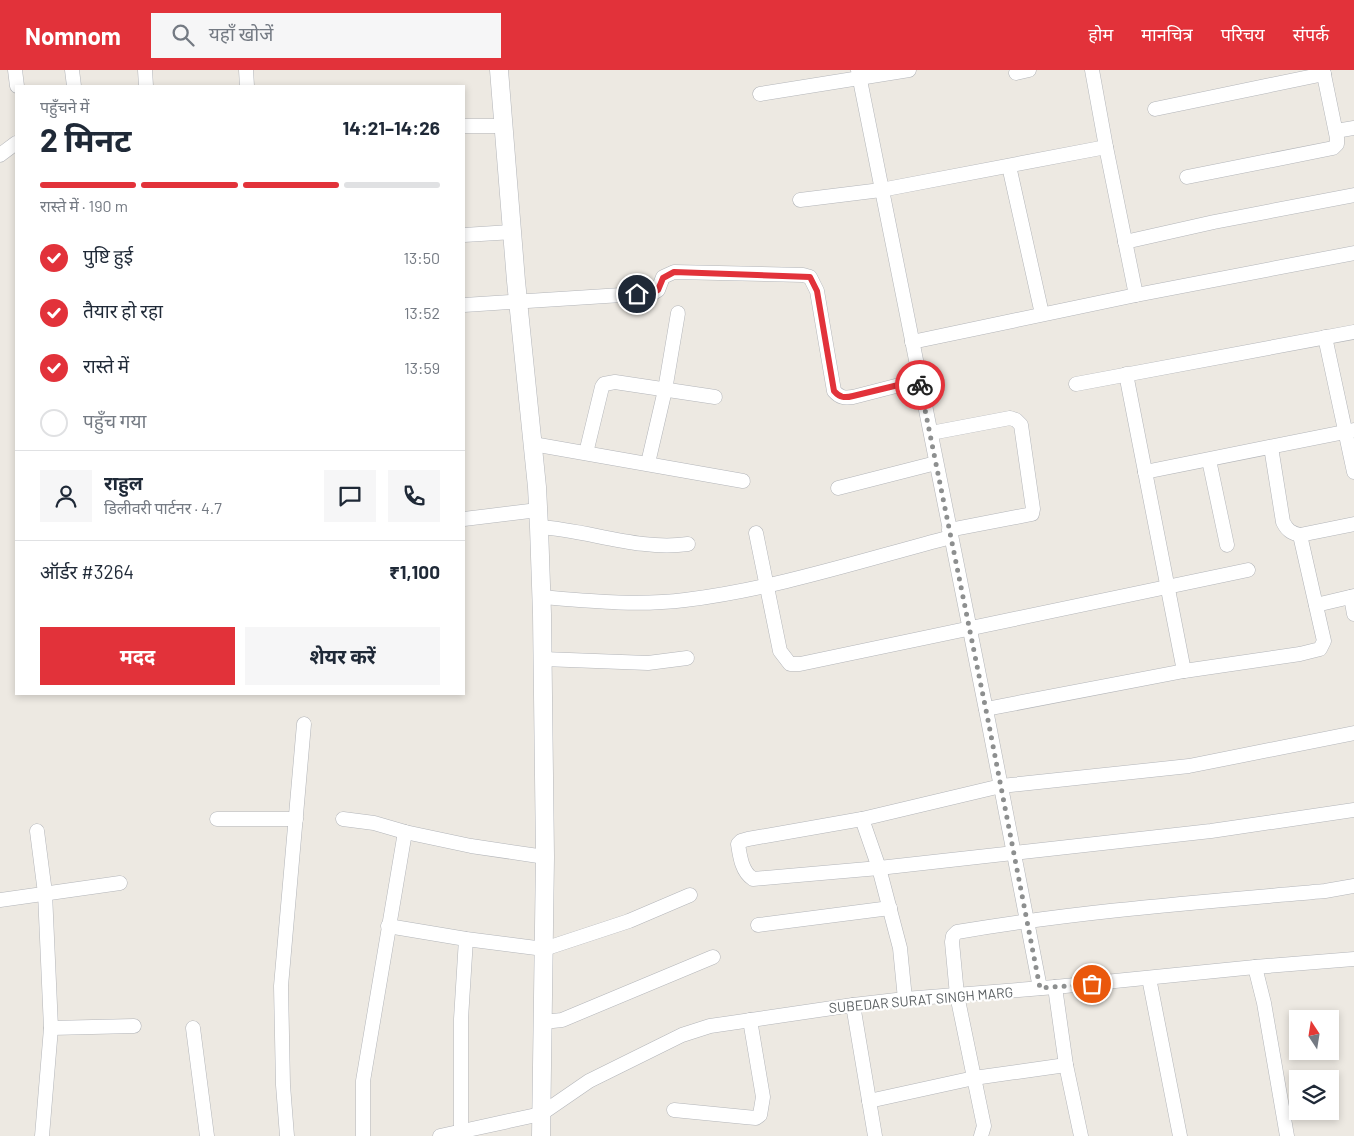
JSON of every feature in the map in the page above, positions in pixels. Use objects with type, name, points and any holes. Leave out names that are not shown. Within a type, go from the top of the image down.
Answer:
[{"type":"street","points":[[15,70],[17,85]]},
{"type":"street","points":[[72,70],[74,85]]},
{"type":"street","points":[[145,70],[146,85]]},
{"type":"street","points":[[246,70],[247,85]]},
{"type":"street","points":[[499,70],[518,302],[539,518],[542,597],[545,857],[541,1136]]},
{"type":"street","points":[[760,94],[858,74],[910,70]]},
{"type":"street","points":[[1092,70],[1136,295]]},
{"type":"street","points":[[1155,109],[1324,72],[1336,131],[1337,144],[1334,148],[1187,177]]},
{"type":"street","points":[[858,74],[986,709],[1040,988]]},
{"type":"street","points":[[465,126],[504,126]]},
{"type":"street","points":[[1336,131],[1354,128]]},
{"type":"street","points":[[0,155],[15,144]]},
{"type":"street","points":[[800,200],[882,190],[1106,147]]},
{"type":"street","points":[[1009,166],[1042,314]]},
{"type":"street","points":[[1125,242],[1214,222],[1354,195]]},
{"type":"street","points":[[465,234],[512,232]]},
{"type":"street","points":[[912,342],[1136,295],[1354,253]]},
{"type":"street","points":[[465,305],[653,293],[658,290],[663,278],[674,272],[803,275],[810,277],[817,291],[834,391],[838,396],[845,398],[919,380]]},
{"type":"street","points":[[648,463],[665,390],[678,313]]},
{"type":"street","points":[[1076,384],[1354,332]]},
{"type":"street","points":[[1326,337],[1350,431],[1354,472]]},
{"type":"street","points":[[1126,374],[1184,671]]},
{"type":"street","points":[[586,453],[604,384],[615,382],[715,397]]},
{"type":"street","points":[[542,597],[613,603],[685,600],[766,586],[950,533],[1032,514],[1033,509],[1021,425],[1016,420],[1010,418],[931,433]]},
{"type":"street","points":[[1145,472],[1350,431]]},
{"type":"street","points":[[533,444],[744,481]]},
{"type":"street","points":[[1271,447],[1283,522],[1292,534],[1300,535],[1354,524]]},
{"type":"street","points":[[1209,460],[1227,545]]},
{"type":"street","points":[[838,488],[936,463]]},
{"type":"street","points":[[465,520],[539,518],[569,530],[645,544],[671,546],[688,544]]},
{"type":"street","points":[[756,533],[780,652],[790,664],[800,664],[1248,570]]},
{"type":"street","points":[[986,709],[1184,671],[1300,654],[1320,649],[1324,641],[1300,535]]},
{"type":"street","points":[[1316,605],[1352,597],[1354,614]]},
{"type":"street","points":[[543,659],[648,663],[687,658]]},
{"type":"street","points":[[287,1136],[282,1085],[281,986],[304,724]]},
{"type":"street","points":[[1354,733],[1189,766],[1001,786],[862,819],[741,841],[738,844],[744,872],[753,879],[879,868],[1211,831],[1354,810]]},
{"type":"street","points":[[217,819],[296,819]]},
{"type":"street","points":[[343,819],[374,823],[405,832],[471,846],[545,857]]},
{"type":"street","points":[[862,819],[879,868],[900,948],[904,999]]},
{"type":"street","points":[[37,831],[45,893],[51,1028],[42,1136]]},
{"type":"street","points":[[364,1136],[363,1081],[405,832]]},
{"type":"street","points":[[0,900],[120,883]]},
{"type":"street","points":[[981,1136],[984,1126],[957,995],[952,942],[954,934],[1026,920],[1147,906],[1325,891],[1354,886]]},
{"type":"street","points":[[388,926],[544,949],[629,921],[690,895]]},
{"type":"street","points":[[758,925],[890,908]]},
{"type":"street","points":[[462,1131],[461,1019],[466,939]]},
{"type":"street","points":[[543,1022],[562,1020],[713,957]]},
{"type":"street","name":"SUBEDAR SURAT SINGH MARG","points":[[541,1114],[590,1081],[682,1034],[710,1026],[904,999],[1055,987],[1255,967],[1354,961]]},
{"type":"street","points":[[1255,967],[1264,1003],[1287,1136]]},
{"type":"street","points":[[1149,978],[1180,1136]]},
{"type":"street","points":[[1055,987],[1066,1065],[1081,1136]]},
{"type":"street","points":[[853,1005],[875,1136]]},
{"type":"street","points":[[674,1110],[751,1118],[756,1118],[760,1115],[763,1096],[750,1020]]},
{"type":"street","points":[[51,1028],[134,1026]]},
{"type":"street","points":[[193,1028],[207,1136]]},
{"type":"street","points":[[869,1101],[974,1078],[1066,1065]]},
{"type":"street","points":[[440,1136],[541,1114]]},
{"type":"way so far","points":[[920,385],[1040,988],[1092,984]]},
{"type":"route","points":[[637,294],[653,293],[662,285],[663,278],[674,272],[803,275],[810,277],[817,291],[834,391],[838,396],[845,398],[919,380],[920,385]]}]
